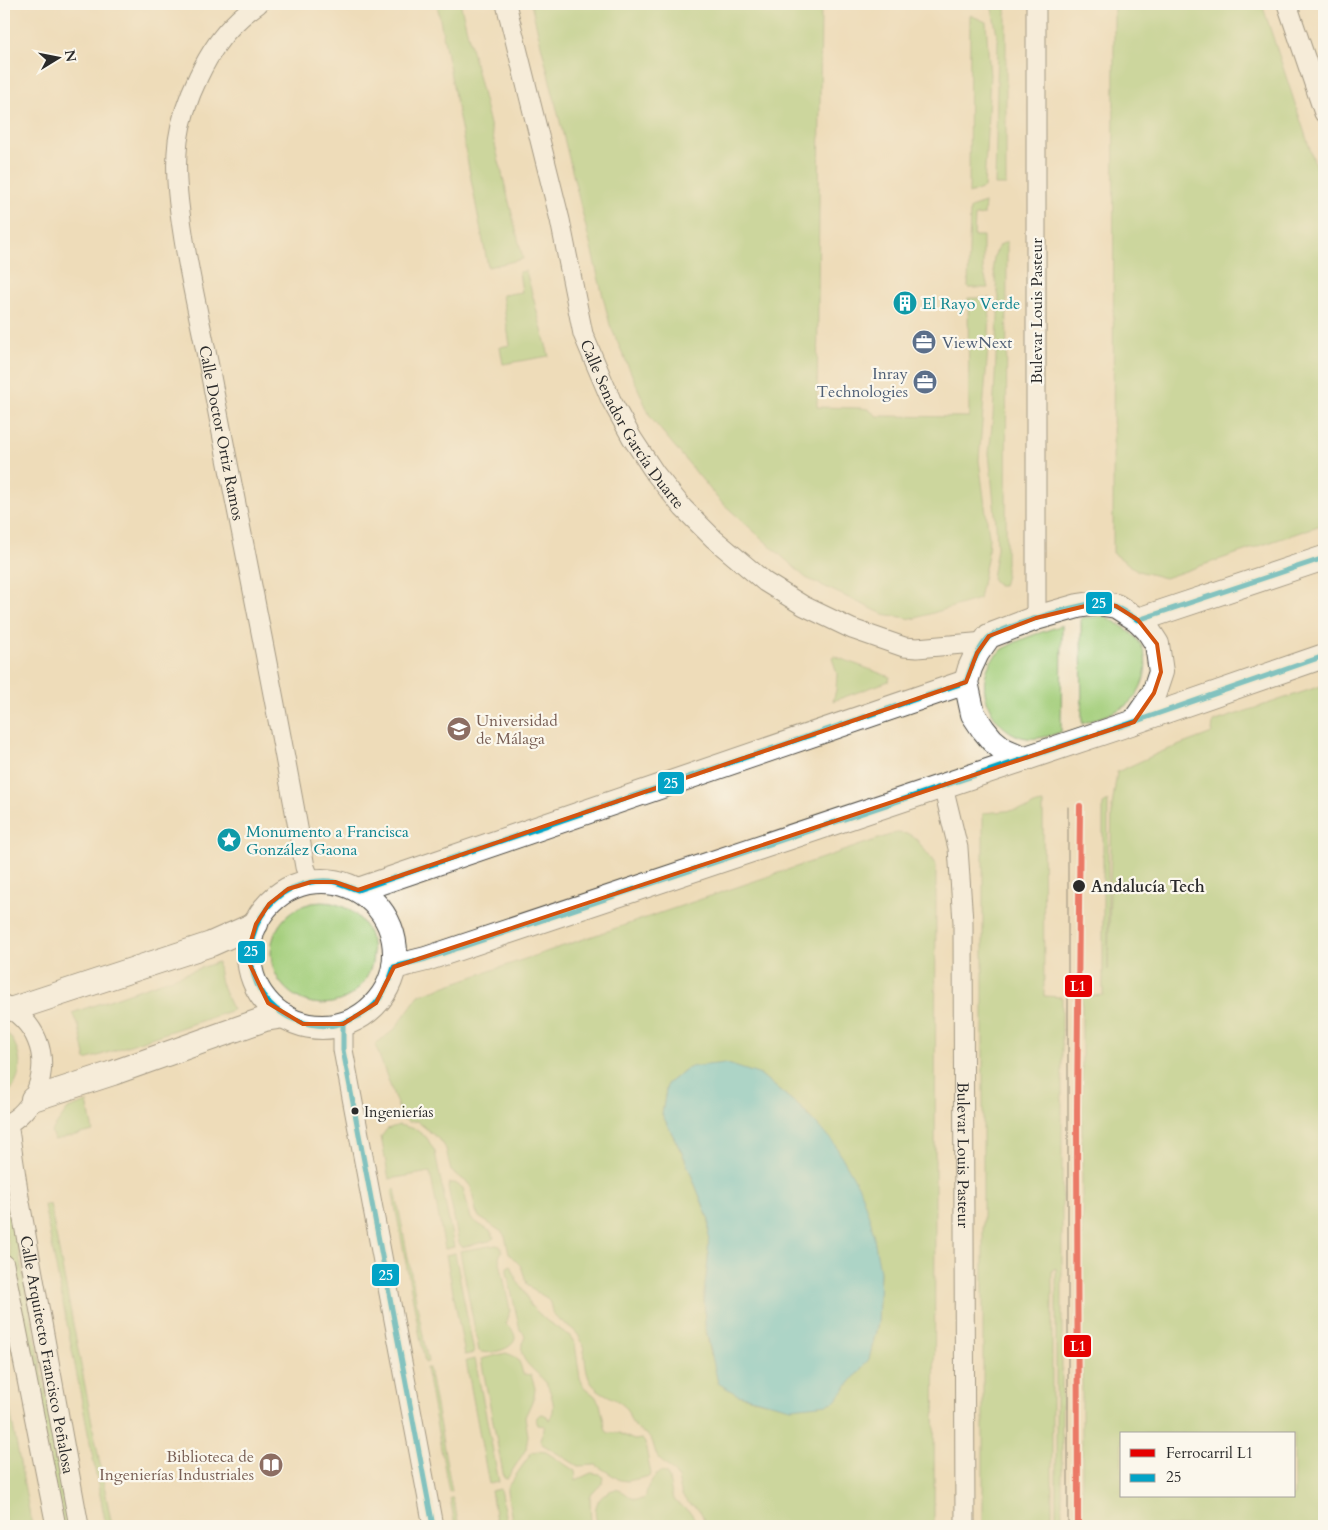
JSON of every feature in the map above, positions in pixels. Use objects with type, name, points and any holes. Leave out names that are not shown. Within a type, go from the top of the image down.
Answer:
[{"type":"street","name":"Calle Doctor Ortiz Ramos","points":[[258,4],[236,22],[220,41],[204,66],[188,100],[178,140],[179,210],[305,868],[311,882]]},
{"type":"street","name":"Calle Senador García Duarte","points":[[506,4],[560,220],[583,334],[611,400],[632,438],[655,473],[683,508],[714,539],[765,582],[804,606],[852,630],[904,647],[918,648],[984,642]]},
{"type":"street","name":"Bulevar Louis Pasteur","points":[[1036,4],[1036,618]]},
{"type":"street","points":[[1287,4],[1324,113]]},
{"type":"street","points":[[1138,620],[1324,558]]},
{"type":"street","points":[[1025,759],[1004,750],[983,729],[973,714],[966,682],[977,653],[989,636],[1036,618],[1078,606],[1098,603],[1116,606],[1138,620],[1148,630],[1157,644],[1161,672],[1154,693],[1134,722]]},
{"type":"street","points":[[394,967],[426,959],[1025,759],[1324,656]]},
{"type":"street","points":[[358,890],[966,682]]},
{"type":"street","name":"Bulevar Louis Pasteur","points":[[943,786],[958,848],[963,922],[965,1526]]},
{"type":"street","points":[[311,882],[335,882],[358,890],[376,904],[388,923],[394,944],[394,967],[388,986],[376,1003],[361,1016],[342,1024],[322,1027],[302,1024],[284,1016],[268,1003],[256,985],[250,965],[250,944],[256,924],[269,904],[288,889],[311,882]]},
{"type":"street","points":[[8,1007],[211,944],[256,924]]},
{"type":"street","points":[[6,1124],[22,1112],[33,1099],[40,1080],[42,1060],[38,1041],[28,1023],[8,1007]]},
{"type":"street","points":[[33,1099],[123,1070],[265,1019],[284,1016]]},
{"type":"street","points":[[342,1024],[342,1050],[433,1526]]},
{"type":"street","name":"Calle Arquitecto Francisco Peñalosa","points":[[6,1124],[79,1526]]},
{"type":"street","name":"Calle Arquitecto Francisco Peñalosa","points":[[4,1264],[56,1526]]},
{"type":"highlighted area","points":[[1098,603],[1116,606],[1138,620],[1157,644],[1161,672],[1154,693],[1134,722],[394,967],[376,1003],[343,1024],[303,1024],[268,1003],[250,965],[250,944],[256,924],[269,904],[288,889],[311,882],[335,882],[358,890],[966,682],[977,653],[989,636],[1036,618]]},
{"type":"green space","points":[[437,4],[460,4],[461,6],[523,259],[488,267]]},
{"type":"green space","points":[[531,4],[821,4],[817,407],[868,409],[877,416],[969,417],[968,298],[990,298],[989,336],[979,460],[989,536],[988,554],[979,599],[913,619],[883,614],[806,578],[719,500],[651,418],[610,325]]},
{"type":"green space","points":[[991,4],[1006,4],[1006,185],[995,185],[998,39]]},
{"type":"green space","points":[[1114,4],[1262,4],[1324,191],[1324,524],[1165,578],[1138,571],[1113,553]]},
{"type":"green space","points":[[970,15],[986,22],[990,76],[984,188],[969,194]]},
{"type":"green space","points":[[985,203],[984,215],[975,216],[974,236],[983,236],[983,270],[988,288],[968,288],[970,208]]},
{"type":"green space","points":[[1007,241],[1006,575],[1003,586],[998,586],[992,578],[997,548],[989,453],[993,416],[999,298],[993,266],[994,256],[1000,245]]},
{"type":"green space","points":[[526,271],[549,356],[503,364],[500,347],[510,345],[502,295],[522,292],[519,272]]},
{"type":"green space","points":[[1105,616],[1125,628],[1142,646],[1145,655],[1145,674],[1138,692],[1125,706],[1082,724],[1081,618]]},
{"type":"green space","points":[[1062,625],[1061,732],[1033,738],[1016,735],[997,721],[986,700],[985,676],[989,665],[996,655],[1010,645]]},
{"type":"green space","points":[[834,656],[890,677],[889,681],[833,701],[837,674],[832,657]]},
{"type":"green space","points":[[1324,685],[1324,1526],[1082,1526],[1082,997],[1103,995],[1103,804],[1108,801],[1108,970],[1112,807],[1117,772],[1161,752],[1212,733],[1213,722]]},
{"type":"green space","points":[[1043,803],[1044,996],[1062,997],[1062,1526],[1056,1526],[1056,1268],[1052,1270],[1052,1526],[983,1526],[983,813],[1027,809],[1036,804]]},
{"type":"green space","points":[[896,833],[909,834],[917,840],[936,865],[934,1526],[705,1526],[702,1514],[683,1497],[679,1481],[672,1471],[660,1460],[648,1435],[634,1426],[623,1405],[592,1384],[587,1373],[582,1342],[579,1336],[553,1315],[547,1298],[527,1284],[521,1266],[509,1254],[505,1236],[502,1232],[479,1217],[471,1187],[451,1171],[446,1149],[442,1142],[417,1121],[409,1122],[402,1118],[375,1044],[394,1030],[419,995]],"holes":[[[689,1067],[761,1075],[800,1107],[834,1143],[880,1271],[878,1323],[869,1359],[765,1402],[738,1395],[711,1356],[705,1325],[704,1294],[708,1261],[709,1220],[685,1159],[662,1114],[667,1084]]]},
{"type":"green space","points":[[322,902],[341,906],[358,917],[369,934],[373,953],[369,972],[358,989],[341,1000],[322,1004],[303,1000],[286,989],[275,972],[271,953],[275,934],[286,917],[303,906]]},
{"type":"green space","points":[[218,962],[222,987],[233,1010],[86,1060],[79,1027],[72,1013]]},
{"type":"green space","points":[[4,1030],[16,1046],[20,1064],[16,1081],[4,1097]]},
{"type":"green space","points":[[87,1102],[93,1131],[54,1140],[51,1132],[68,1109]]},
{"type":"green space","points":[[399,1125],[415,1129],[427,1138],[435,1152],[454,1247],[445,1249],[430,1172],[389,1179],[381,1137],[387,1129]]},
{"type":"green space","points":[[4,1176],[72,1526],[62,1526],[4,1222]]},
{"type":"green space","points":[[450,1183],[455,1183],[463,1188],[471,1219],[491,1232],[494,1238],[489,1241],[462,1247],[459,1243],[448,1187]]},
{"type":"green space","points":[[395,1189],[428,1362],[425,1363],[392,1190]]},
{"type":"green space","points":[[50,1204],[112,1526],[106,1526],[44,1205]]},
{"type":"green space","points":[[500,1246],[502,1251],[499,1257],[510,1310],[506,1324],[513,1331],[515,1337],[511,1345],[489,1353],[479,1351],[460,1251]]},
{"type":"green space","points":[[455,1253],[474,1353],[465,1355],[446,1255]]},
{"type":"green space","points":[[511,1265],[530,1305],[547,1321],[570,1336],[575,1344],[580,1378],[584,1387],[595,1396],[600,1404],[606,1431],[609,1433],[619,1433],[634,1440],[642,1439],[645,1443],[650,1476],[628,1481],[620,1480],[596,1465],[578,1466],[542,1444],[540,1439],[545,1426],[538,1425],[537,1418],[543,1414],[549,1420],[553,1411],[553,1402],[546,1383],[523,1358],[522,1345],[525,1337],[520,1330],[507,1272],[507,1267]]},
{"type":"green space","points":[[506,1353],[518,1360],[523,1374],[531,1375],[535,1388],[534,1397],[525,1417],[528,1435],[526,1449],[507,1479],[504,1478],[481,1359]]},
{"type":"green space","points":[[475,1359],[499,1482],[489,1484],[466,1361]]},
{"type":"green space","points":[[426,1368],[429,1368],[452,1491],[449,1492]]},
{"type":"green space","points":[[4,1378],[32,1526],[4,1526]]},
{"type":"green space","points":[[532,1452],[546,1452],[575,1471],[576,1480],[591,1473],[600,1474],[603,1477],[602,1483],[590,1496],[591,1526],[513,1526],[507,1488]]},
{"type":"green space","points":[[660,1472],[666,1473],[675,1501],[692,1514],[698,1526],[599,1526],[595,1512],[600,1499],[604,1495],[610,1491],[618,1490],[632,1498],[643,1499],[646,1496],[650,1482]]},
{"type":"green space","points":[[500,1489],[507,1526],[497,1526],[491,1491]]},
{"type":"green space","points":[[450,1498],[453,1498],[459,1526],[455,1526]]},
{"type":"water","points":[[725,1063],[761,1075],[800,1107],[834,1143],[859,1187],[871,1222],[880,1271],[878,1323],[869,1359],[835,1401],[828,1404],[791,1408],[738,1395],[718,1383],[705,1325],[704,1294],[708,1261],[709,1220],[685,1159],[662,1114],[667,1084],[689,1067]]},
{"type":"tram line","points":[[1068,807],[1068,1526]]},
{"type":"tram line","points":[[1073,1115],[1077,1141]]},
{"type":"rail line","name":"L1","points":[[1078,1526],[1077,1111],[1080,806]]},
{"type":"transit line","name":"25","points":[[1324,558],[1138,620],[1116,607],[1100,603],[1042,616],[1007,628],[988,638],[975,659],[966,682],[358,890],[329,881],[315,881],[297,886],[274,900],[261,917],[253,936],[251,956],[254,975],[262,993],[276,1009],[295,1020],[317,1025],[339,1024],[360,1016],[375,1004],[386,988],[394,967],[426,959],[1128,724],[1324,656]]},
{"type":"transit line","name":"25","points":[[343,1024],[343,1050],[433,1526]]},
{"type":"place","name":"El Rayo Verde","points":[[905,303]]},
{"type":"place","name":"ViewNext","points":[[924,342]]},
{"type":"place","name":"Inray Technologies","points":[[925,382]]},
{"type":"place","name":"Universidad de Málaga","points":[[459,729]]},
{"type":"place","name":"Monumento a Francisca González Gaona","points":[[229,840]]},
{"type":"place","name":"Andalucía Tech","points":[[1079,886]]},
{"type":"place","name":"Ingenierías","points":[[355,1111]]},
{"type":"place","name":"Biblioteca de Ingenierías Industriales","points":[[271,1465]]}]
